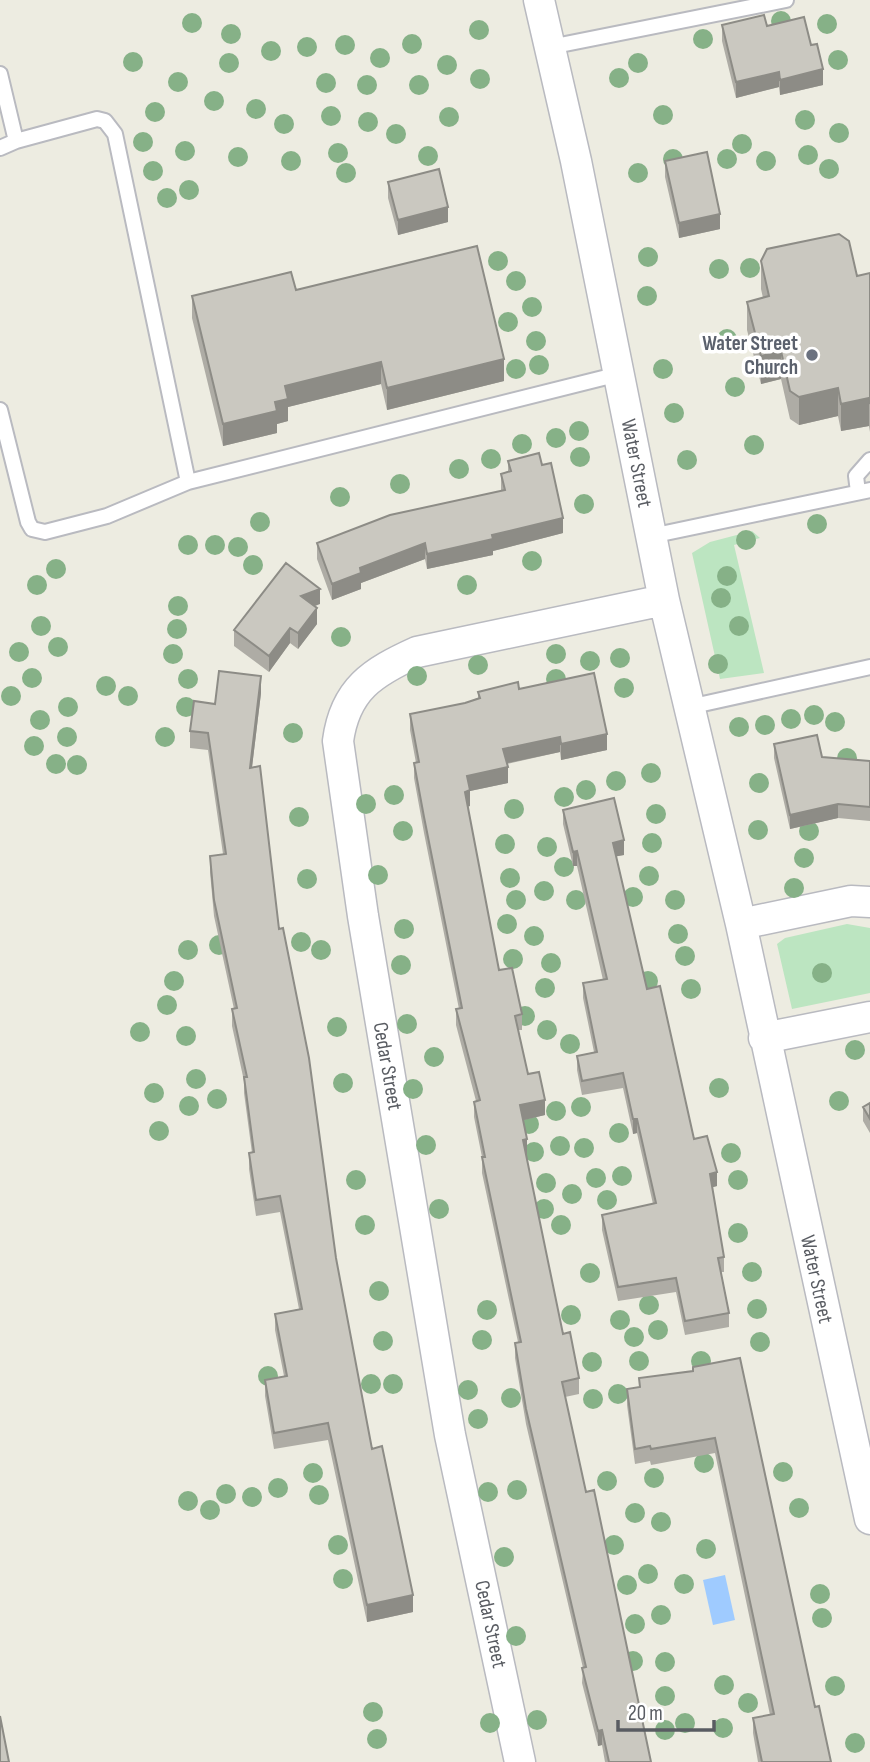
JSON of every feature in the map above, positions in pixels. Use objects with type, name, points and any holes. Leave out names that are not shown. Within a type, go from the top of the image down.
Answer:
[{"type":"street","name":"Water Street","points":[[540,0],[664,600],[741,924],[870,1519]]},
{"type":"street","name":"Cedar Street","points":[[520,1762],[447,1419],[361,904],[338,741],[341,721],[355,694],[368,678],[382,667],[417,652],[664,600]]},
{"type":"street","points":[[741,924],[851,901],[870,902]]},
{"type":"street","points":[[764,1038],[870,1017]]},
{"type":"lane","points":[[550,47],[786,0]]},
{"type":"lane","points":[[0,74],[16,141]]},
{"type":"lane","points":[[0,148],[16,141],[97,119],[105,121],[115,134],[188,482]]},
{"type":"lane","points":[[0,410],[28,522],[32,529],[38,532],[107,516],[188,482],[619,373]]},
{"type":"lane","points":[[651,536],[864,491],[856,476],[870,460]]},
{"type":"lane","points":[[689,707],[870,667]]},
{"type":"green space","points":[[752,531],[760,538],[734,545],[764,673],[720,679],[692,553],[710,542]]},
{"type":"green space","points":[[847,924],[870,928],[870,993],[792,1009],[777,944],[785,938]]},
{"type":"water","points":[[725,1575],[735,1620],[713,1625],[703,1580]]},
{"type":"building","points":[[764,15],[767,26],[804,17],[811,45],[817,44],[823,69],[780,80],[779,72],[736,82],[722,25]]},
{"type":"building","points":[[707,152],[720,214],[679,223],[665,161]]},
{"type":"building","points":[[439,169],[448,207],[398,220],[388,182]]},
{"type":"building","name":"Water Street Church","points":[[839,234],[849,241],[857,276],[870,273],[870,404],[869,398],[841,404],[838,388],[799,397],[790,391],[781,351],[761,356],[747,302],[769,296],[761,261],[767,249]]},
{"type":"building","points":[[477,246],[504,359],[387,388],[381,362],[285,386],[288,399],[275,402],[277,411],[223,424],[192,296],[291,272],[296,290]]},
{"type":"building","points":[[539,453],[542,465],[551,463],[563,518],[492,535],[493,539],[427,554],[425,543],[360,568],[361,573],[332,584],[317,543],[390,515],[505,490],[501,474],[511,471],[508,461]]},
{"type":"building","points":[[286,563],[320,589],[301,596],[317,608],[298,633],[290,628],[269,656],[234,630]]},
{"type":"building","points":[[219,671],[261,676],[250,768],[260,766],[279,929],[283,928],[309,1058],[336,1258],[372,1449],[382,1446],[413,1595],[367,1605],[328,1423],[274,1433],[265,1380],[287,1376],[275,1314],[302,1309],[280,1196],[256,1200],[249,1153],[254,1152],[244,1077],[247,1077],[232,1009],[237,1008],[214,900],[210,856],[226,854],[208,733],[190,731],[194,701],[215,704]]},
{"type":"building","points":[[594,673],[607,734],[561,744],[560,737],[503,749],[508,767],[467,776],[470,790],[465,792],[499,970],[512,968],[522,1014],[515,1016],[528,1074],[539,1072],[545,1100],[520,1105],[527,1139],[523,1140],[563,1334],[570,1332],[579,1378],[562,1382],[586,1492],[594,1490],[651,1762],[609,1762],[602,1730],[598,1731],[582,1668],[586,1667],[526,1409],[515,1343],[521,1342],[482,1157],[485,1157],[474,1102],[480,1100],[456,1009],[462,1008],[414,763],[419,762],[410,714],[465,703],[480,698],[478,692],[518,682],[519,689]]},
{"type":"building","points":[[817,735],[822,757],[870,761],[870,807],[838,804],[790,815],[774,744]]},
{"type":"building","points":[[614,798],[624,840],[613,843],[647,989],[660,986],[694,1139],[707,1136],[717,1172],[710,1174],[724,1257],[718,1258],[729,1313],[685,1321],[676,1278],[618,1287],[602,1215],[656,1203],[637,1119],[633,1119],[623,1073],[582,1081],[577,1056],[597,1052],[583,983],[607,979],[577,851],[573,852],[563,810]]},
{"type":"building","points":[[870,1103],[870,1119],[863,1107]]},
{"type":"building","points":[[740,1358],[815,1707],[819,1706],[831,1762],[762,1762],[753,1718],[774,1714],[715,1438],[651,1449],[650,1446],[635,1449],[627,1389],[640,1387],[639,1378],[693,1371],[693,1367]]},
{"type":"building","points":[[0,1716],[9,1762],[0,1762]]},
{"type":"place","name":"Water Street Church","points":[[812,355]]}]
